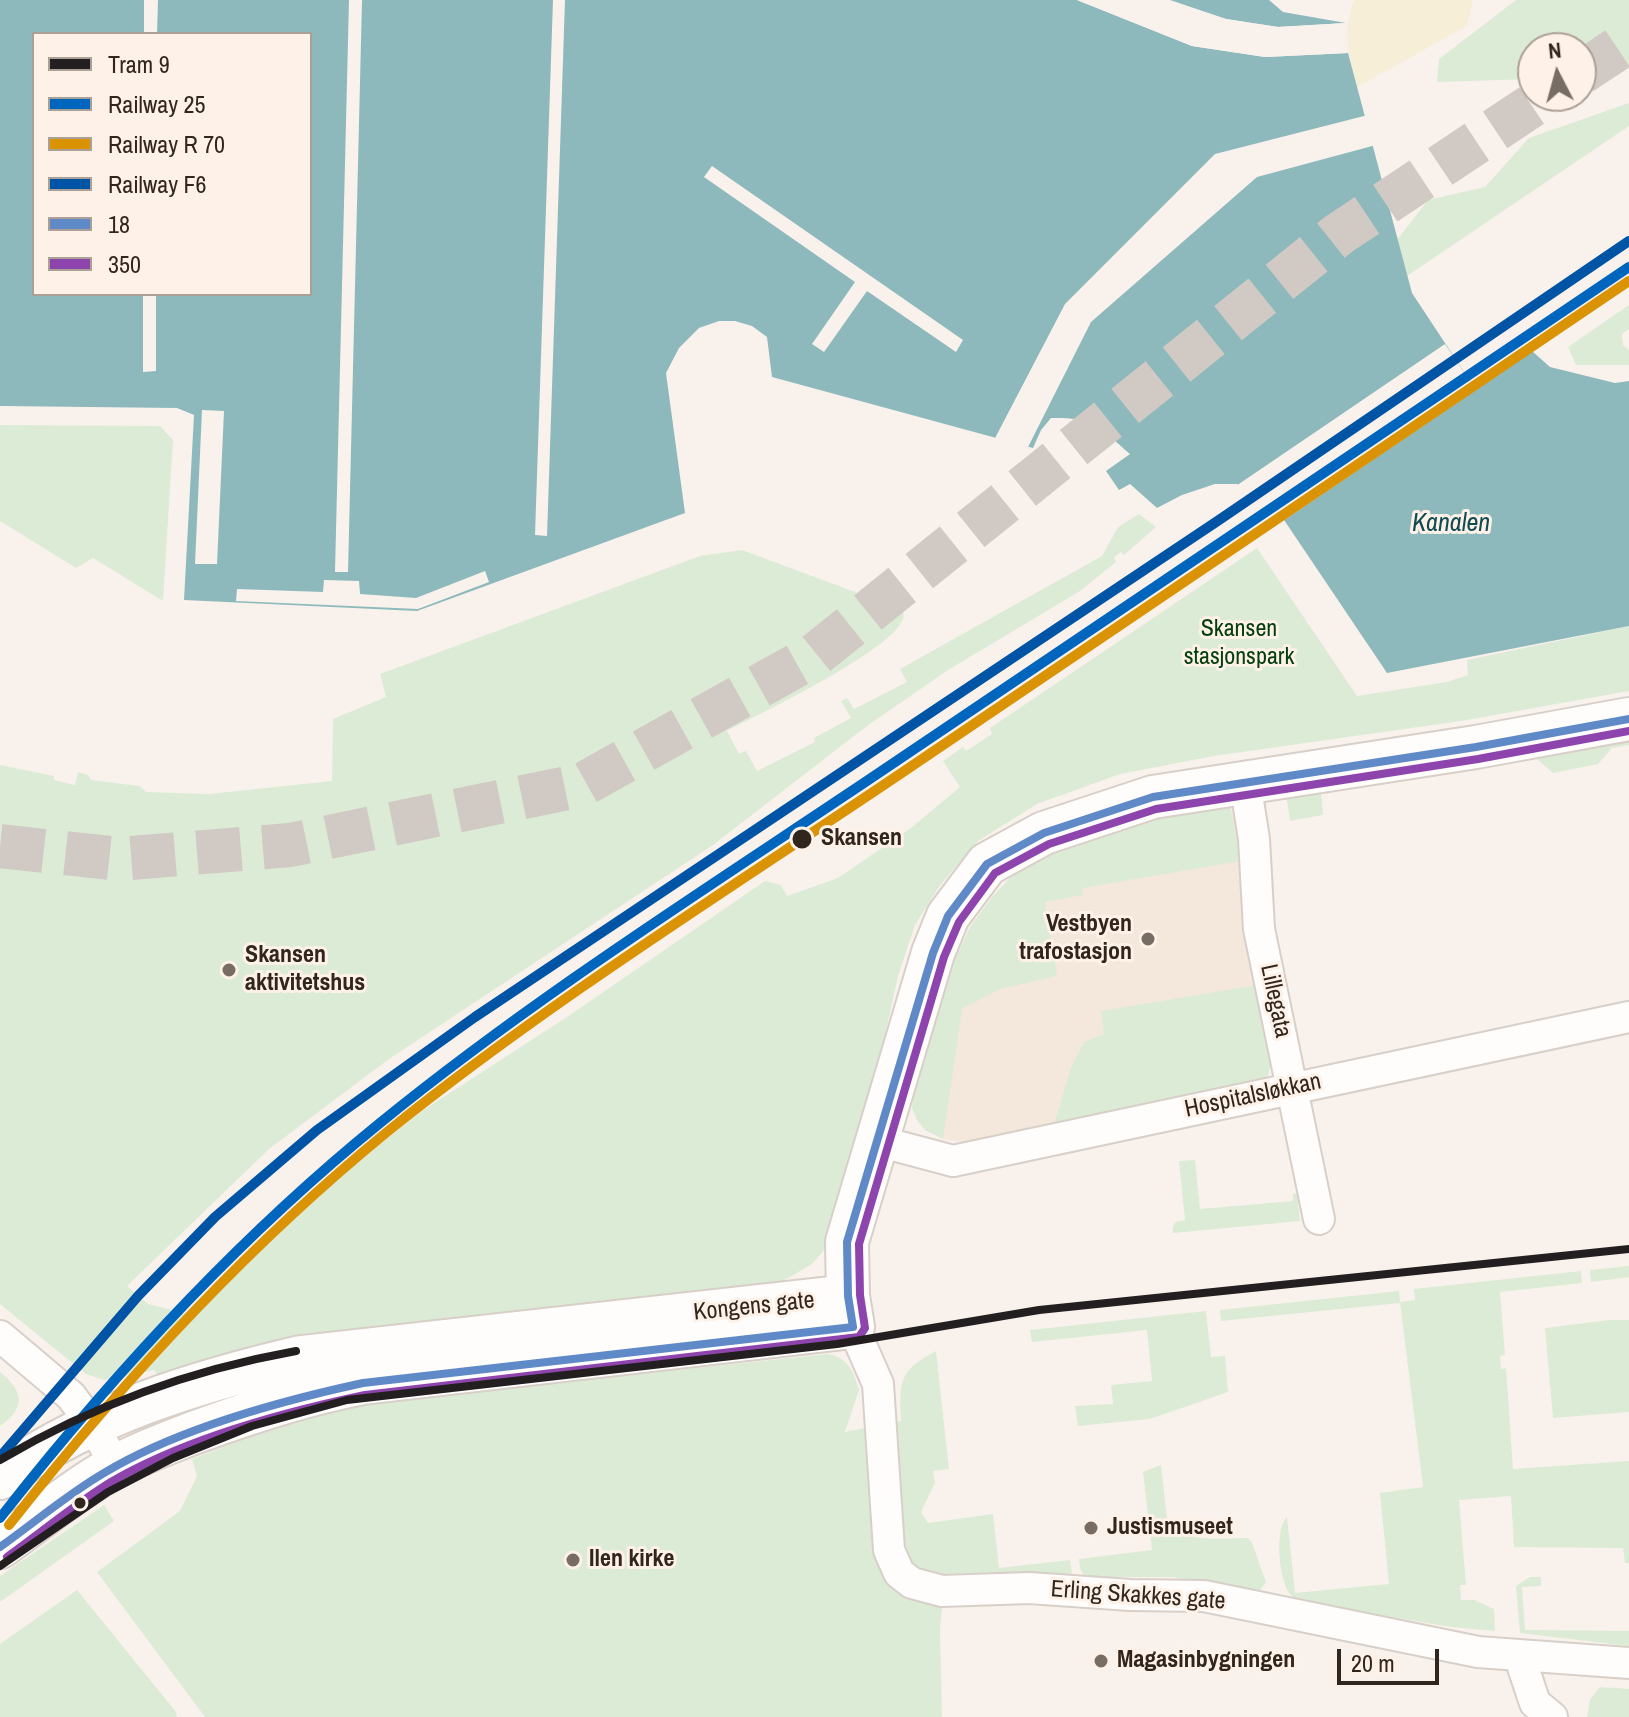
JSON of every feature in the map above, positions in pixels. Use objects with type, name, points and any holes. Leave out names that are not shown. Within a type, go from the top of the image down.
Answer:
[{"type":"main road","points":[[850,1312],[847,1242],[896,1146],[933,953],[948,916],[987,864],[1044,833],[1153,797],[1476,747],[1629,719]]},
{"type":"main road","name":"Kongens gate","points":[[0,1478],[92,1424],[224,1375],[301,1357],[850,1312]]},
{"type":"main road","name":"Kongens gate","points":[[0,1547],[116,1466],[267,1405],[351,1385],[850,1312]]},
{"type":"street","name":"Lillegata","points":[[1245,782],[1254,839],[1259,929],[1319,1219]]},
{"type":"street","name":"Hospitalsløkkan","points":[[896,1146],[953,1161],[1629,1017]]},
{"type":"street","name":"Erling Skakkes gate","points":[[850,1312],[878,1384],[889,1550],[899,1573],[912,1583],[942,1591],[1029,1588],[1204,1596],[1478,1652],[1629,1663]]},
{"type":"street","points":[[0,1336],[71,1396],[92,1424],[116,1466]]},
{"type":"street","points":[[1519,1655],[1535,1703],[1552,1717]]},
{"type":"shaded area","points":[[1230,806],[1234,815],[1271,1064],[1267,1078],[964,1142],[943,1139],[925,1130],[912,1108],[915,1086],[949,972],[970,927],[992,897]]},
{"type":"green space","points":[[1516,0],[1629,0],[1629,67],[1617,76],[1597,77],[1597,32],[1517,32],[1517,80],[1437,82],[1439,59]]},
{"type":"green space","points":[[1629,103],[1629,126],[1407,276],[1397,240],[1428,200],[1485,187],[1529,138]]},
{"type":"green space","points":[[1629,305],[1629,329],[1622,334],[1623,345],[1629,350],[1629,365],[1576,365],[1568,347]]},
{"type":"green space","points":[[0,425],[160,426],[173,440],[163,601],[93,558],[76,568],[0,521]]},
{"type":"green space","name":"Skansen stasjonspark","points":[[1139,514],[1156,527],[1124,555],[1121,552],[1114,557],[1116,562],[1080,591],[948,670],[867,726],[713,845],[389,1059],[269,1149],[127,1286],[148,1304],[192,1315],[316,1195],[422,1111],[567,1017],[765,881],[781,885],[787,896],[838,878],[911,828],[960,787],[943,761],[963,747],[966,751],[992,734],[990,728],[1257,548],[1357,696],[1447,682],[1468,675],[1467,660],[1629,626],[1629,691],[1461,721],[1214,756],[1120,774],[1037,804],[978,841],[941,884],[915,925],[898,976],[865,1126],[832,1241],[812,1264],[776,1285],[301,1339],[239,1351],[158,1376],[155,1370],[104,1380],[86,1374],[0,1304],[0,765],[54,776],[54,780],[75,785],[78,772],[88,775],[91,780],[140,786],[146,792],[209,794],[332,781],[333,719],[386,697],[380,674],[700,556],[742,550],[901,609],[904,615],[892,634],[850,665],[727,731],[739,754],[746,751],[757,771],[815,742],[814,738],[851,718],[841,701],[847,698],[854,709],[907,682],[900,669],[1102,556],[1118,527]]},
{"type":"green space","points":[[1629,728],[1629,745],[1612,748],[1598,764],[1553,773],[1537,759],[1321,793],[1323,815],[1290,821],[1285,787]]},
{"type":"green space","points":[[1230,806],[1241,861],[1082,888],[1083,895],[1045,902],[1057,976],[1000,989],[962,1009],[943,1139],[925,1130],[912,1108],[915,1086],[949,972],[970,927],[1017,870],[1042,853],[1127,821]]},
{"type":"green space","points":[[1259,981],[1271,1064],[1267,1078],[1054,1124],[1072,1065],[1084,1042],[1104,1034],[1101,1011],[1252,986]]},
{"type":"green space","points":[[1195,1160],[1200,1209],[1293,1201],[1293,1194],[1297,1193],[1300,1221],[1173,1233],[1176,1222],[1185,1220],[1179,1161]]},
{"type":"green space","points":[[1629,1266],[1629,1277],[1591,1282],[1590,1270]]},
{"type":"green space","points":[[1581,1271],[1582,1283],[1500,1292],[1505,1355],[1500,1356],[1501,1369],[1506,1368],[1513,1469],[1629,1461],[1629,1563],[1625,1563],[1623,1548],[1514,1547],[1511,1496],[1459,1500],[1466,1585],[1460,1585],[1461,1600],[1474,1600],[1494,1609],[1495,1631],[1451,1627],[1302,1602],[1291,1595],[1283,1578],[1279,1543],[1287,1517],[1295,1593],[1389,1584],[1380,1493],[1423,1487],[1400,1303],[1221,1321],[1220,1310],[1399,1291],[1400,1302],[1415,1300],[1414,1289]]},
{"type":"green space","points":[[1206,1311],[1211,1357],[1225,1356],[1228,1392],[1150,1419],[1078,1426],[1075,1406],[1113,1404],[1111,1385],[1152,1381],[1147,1330],[1032,1342],[1030,1330]]},
{"type":"green space","points":[[1629,1320],[1629,1412],[1553,1418],[1545,1328]]},
{"type":"green space","points":[[936,1351],[949,1469],[933,1471],[935,1483],[921,1512],[928,1523],[993,1514],[999,1568],[1070,1560],[1072,1574],[1064,1577],[945,1577],[940,1629],[942,1717],[205,1717],[97,1572],[180,1511],[197,1476],[192,1459],[334,1412],[383,1401],[828,1354],[849,1366],[859,1390],[845,1432],[901,1421],[900,1396],[904,1378],[915,1365]]},
{"type":"green space","points":[[0,1372],[14,1386],[19,1399],[14,1413],[0,1426]]},
{"type":"green space","points":[[1161,1465],[1167,1519],[1173,1519],[1178,1528],[1194,1537],[1248,1538],[1266,1582],[1257,1594],[1173,1577],[1085,1577],[1079,1559],[1152,1550],[1143,1472]]},
{"type":"green space","points":[[104,1505],[114,1521],[0,1602],[0,1576]]},
{"type":"green space","points":[[1530,1577],[1541,1577],[1541,1586],[1522,1587],[1525,1630],[1629,1631],[1629,1646],[1520,1633],[1516,1586]]},
{"type":"green space","points":[[77,1590],[177,1717],[0,1717],[0,1644]]},
{"type":"green space","points":[[1600,1687],[1629,1689],[1629,1717],[1587,1717],[1590,1700]]},
{"type":"sand","points":[[1354,0],[1473,0],[1467,26],[1357,87],[1348,44],[1348,23]]},
{"type":"water","name":"Kanalen","points":[[0,0],[1077,0],[1192,46],[1265,57],[1348,53],[1412,293],[1476,390],[1532,351],[1550,367],[1615,383],[1629,381],[1629,626],[1387,673],[1284,520],[1237,484],[1215,484],[1182,495],[1157,508],[1130,484],[1119,490],[1106,471],[1130,454],[1086,422],[1051,418],[1041,430],[1033,448],[772,377],[767,337],[752,326],[735,321],[719,321],[699,328],[679,348],[666,373],[685,513],[417,611],[184,600],[194,415],[177,408],[0,406]]},
{"type":"water","points":[[1170,0],[1269,0],[1283,12],[1346,23],[1278,27],[1226,19]]},
{"type":"pier","points":[[144,0],[158,0],[157,32],[144,32]]},
{"type":"pier","points":[[349,0],[362,0],[348,572],[335,572]]},
{"type":"pier","points":[[553,0],[565,0],[547,536],[535,535]]},
{"type":"pier","points":[[1077,0],[1086,0],[1193,42],[1265,53],[1348,49],[1348,53],[1265,57],[1192,46]]},
{"type":"pier","points":[[1166,0],[1226,19],[1278,27],[1346,23],[1347,27],[1277,31],[1225,23],[1168,4]]},
{"type":"pier","points":[[1368,115],[1376,145],[1257,177],[1091,322],[1026,451],[993,442],[1065,304],[1215,154]]},
{"type":"pier","points":[[712,166],[963,340],[956,352],[867,291],[824,352],[812,344],[855,282],[704,177]]},
{"type":"pier","points":[[143,296],[156,296],[156,371],[143,372]]},
{"type":"pier","points":[[1445,344],[1476,390],[1280,523],[1233,488]]},
{"type":"pier","points":[[202,410],[224,411],[217,564],[195,564]]},
{"type":"pier","points":[[485,571],[489,582],[418,609],[236,601],[237,589],[323,592],[324,580],[359,581],[360,594],[416,598]]},
{"type":"tunnel","points":[[1597,62],[1629,41]]},
{"type":"tunnel","points":[[0,846],[119,859],[290,845],[582,785],[815,655],[1339,234],[1522,112]]},
{"type":"tram line","name":"9","points":[[0,1566],[108,1492],[173,1458],[252,1426],[347,1400],[837,1344],[1039,1310],[1629,1249]]},
{"type":"tram line","name":"9","points":[[0,1460],[71,1422],[143,1392],[218,1368],[296,1351]]},
{"type":"rail line","name":"F6","points":[[0,1457],[138,1296],[215,1217],[317,1130],[475,1017],[1219,520],[1629,241]]},
{"type":"rail line","name":"25","points":[[0,1518],[132,1360],[227,1261],[327,1167],[442,1074],[635,936],[1629,267]]},
{"type":"transit line","points":[[9,1525],[96,1420],[187,1318],[335,1176],[448,1084],[641,947],[1629,281]]},
{"type":"transit line","name":"18","points":[[853,1327],[848,1296],[847,1242],[933,953],[948,916],[987,864],[1044,833],[1153,797],[1476,747],[1629,719]]},
{"type":"transit line","name":"350","points":[[7,1557],[111,1482],[139,1467],[202,1440],[301,1410],[365,1395],[859,1337],[865,1328],[860,1295],[859,1244],[944,957],[959,922],[995,873],[1049,844],[1156,809],[1478,759],[1629,731]]},
{"type":"transit line","name":"18","points":[[0,1547],[77,1490],[133,1457],[196,1430],[298,1398],[363,1383],[853,1327]]},
{"type":"place","name":"Skansen","points":[[802,839]]},
{"type":"place","name":"Vestbyen trafostasjon","points":[[1148,939]]},
{"type":"place","name":"Skansen aktivitetshus","points":[[229,970]]},
{"type":"place","name":"Justismuseet","points":[[1091,1528]]},
{"type":"place","name":"Ilen kirke","points":[[573,1560]]},
{"type":"place","name":"Magasinbygningen","points":[[1101,1661]]}]
